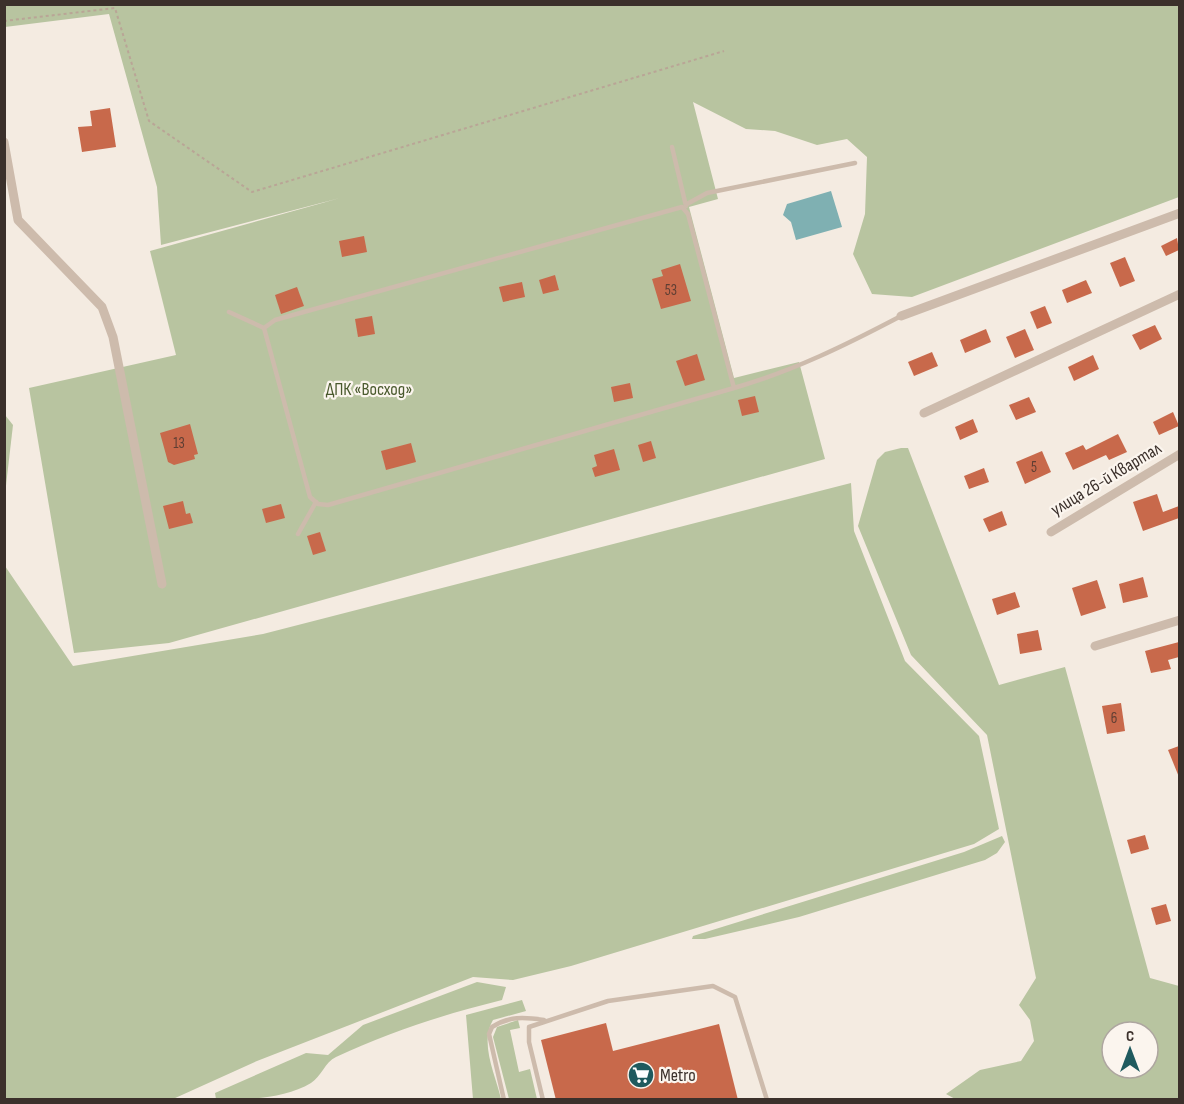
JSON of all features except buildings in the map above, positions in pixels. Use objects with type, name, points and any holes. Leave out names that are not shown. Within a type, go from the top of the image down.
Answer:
[{"type":"street","points":[[4,142],[18,220],[102,307],[113,338],[162,584]]},
{"type":"street","points":[[901,316],[1179,213]]},
{"type":"street","points":[[924,413],[1179,294]]},
{"type":"street","name":"улица 26-й Квартал","points":[[1051,532],[1179,454]]},
{"type":"street","points":[[1095,645],[1179,620]]},
{"type":"lane","points":[[672,147],[734,388]]},
{"type":"lane","points":[[264,328],[275,320],[675,207],[686,206],[706,193],[855,163]]},
{"type":"lane","points":[[229,312],[264,328]]},
{"type":"lane","points":[[264,328],[310,497],[316,502],[328,505],[734,388],[808,362],[901,316]]},
{"type":"lane","points":[[298,534],[316,502]]},
{"type":"lane","points":[[543,1100],[529,1042],[529,1027],[544,1020],[608,1001],[713,987],[735,997],[767,1100]]},
{"type":"lane","points":[[504,1100],[489,1035],[492,1027],[501,1021],[521,1016],[544,1020]]},
{"type":"path","points":[[4,21],[115,8],[149,121],[252,192],[724,51]]},
{"type":"green space","name":"ДПК «Восход»","points":[[4,5],[1179,5],[1179,197],[912,297],[872,294],[853,254],[865,214],[867,157],[847,139],[817,145],[775,131],[746,129],[693,102],[718,199],[689,207],[734,378],[799,362],[825,459],[169,643],[74,653],[29,388],[176,355],[150,251],[340,198],[161,245],[157,187],[109,14],[5,27]]},
{"type":"green space","points":[[5,415],[13,425],[5,494]]},
{"type":"green space","points":[[908,448],[999,685],[1065,667],[1150,978],[1179,986],[1179,1099],[957,1100],[946,1094],[980,1070],[1021,1061],[1034,1041],[1030,1020],[1019,1005],[1036,978],[987,735],[911,655],[858,526],[877,460],[885,452]]},
{"type":"green space","points":[[851,483],[854,531],[905,661],[979,736],[999,829],[974,844],[571,966],[513,980],[473,977],[257,1061],[173,1099],[5,1099],[5,566],[73,666],[263,634]]},
{"type":"green space","points":[[1002,836],[1005,842],[997,853],[985,860],[799,917],[705,939],[692,939],[693,936],[964,852]]},
{"type":"green space","points":[[477,982],[506,987],[502,1000],[418,1024],[356,1048],[332,1059],[311,1083],[289,1092],[252,1099],[216,1099],[215,1093],[306,1053],[328,1055],[363,1025]]},
{"type":"green space","points":[[522,1000],[526,1011],[493,1020],[489,1029],[488,1049],[501,1099],[473,1099],[466,1015]]},
{"type":"green space","points":[[518,1020],[520,1028],[510,1030],[519,1072],[530,1069],[537,1099],[509,1099],[493,1037],[497,1027]]},
{"type":"water","points":[[831,191],[842,227],[796,240],[791,222],[783,215],[787,204]]},
{"type":"place","name":"Metro","points":[[641,1075]]}]
